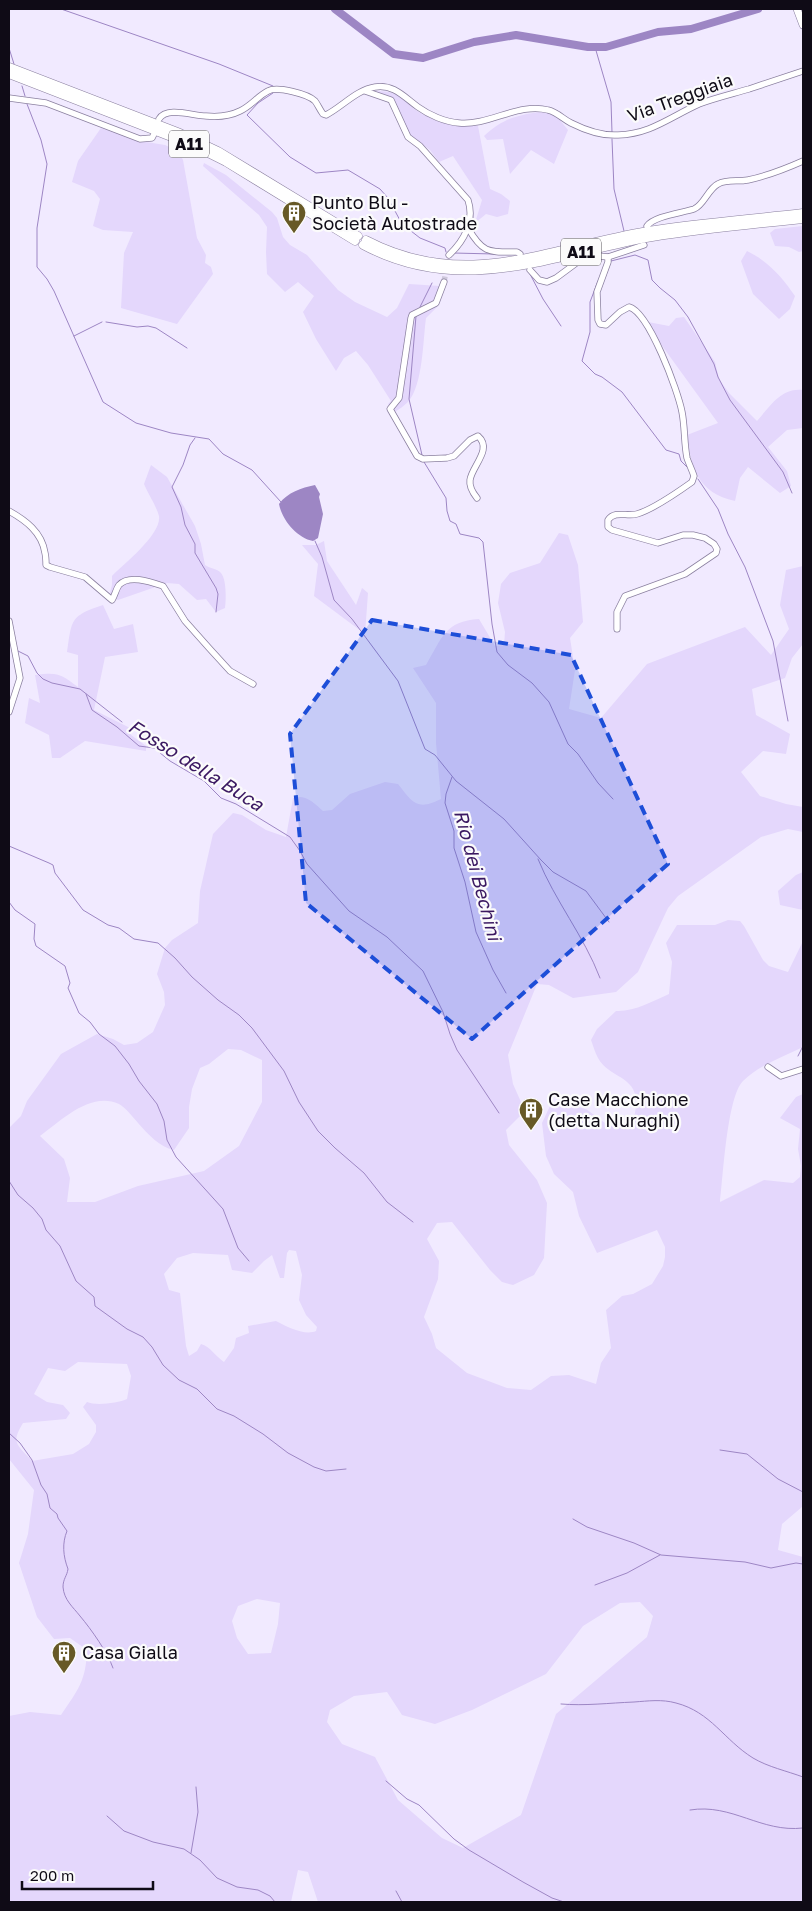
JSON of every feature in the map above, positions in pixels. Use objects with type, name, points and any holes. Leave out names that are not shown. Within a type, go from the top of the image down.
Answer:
[{"type":"highway","name":"A11","points":[[9,67],[180,133],[218,150],[357,238],[226,162],[192,145],[9,74]]},
{"type":"highway","name":"A11","points":[[803,213],[649,231],[517,260],[482,265],[430,262],[396,254],[364,243],[389,257],[422,267],[452,271],[488,271],[521,266],[659,236],[803,219]]},
{"type":"main road","points":[[797,9],[803,25]]},
{"type":"street","name":"Via Treggiaia","points":[[159,118],[162,114],[169,112],[204,116],[231,114],[245,109],[263,94],[276,89],[308,96],[316,102],[321,112],[326,115],[365,91],[374,87],[386,87],[399,91],[418,107],[431,114],[460,124],[474,123],[521,110],[542,109],[549,110],[588,130],[615,135],[646,131],[698,105],[803,71]]},
{"type":"street","points":[[365,91],[391,100],[408,137],[420,146],[468,200],[471,211],[468,228],[458,248],[449,255]]},
{"type":"street","points":[[9,98],[46,103],[140,139],[150,139],[154,134]]},
{"type":"street","points":[[647,226],[658,219],[696,208],[716,184],[724,181],[740,182],[762,177],[803,161]]},
{"type":"street","points":[[468,228],[479,244],[486,250],[517,252],[520,254]]},
{"type":"street","points":[[530,270],[539,280],[547,282],[580,261],[599,256],[608,257],[644,245]]},
{"type":"street","points":[[608,257],[597,292],[600,324],[606,325],[620,312],[629,307],[634,309],[644,321],[666,364],[681,406],[688,459],[694,476],[692,482],[644,512],[633,515],[615,514],[608,520],[608,527],[612,530],[658,543],[689,534],[699,536],[714,544],[718,549],[716,553],[685,574],[625,596],[616,612],[617,629]]},
{"type":"street","points":[[444,282],[436,303],[412,315],[410,318],[399,398],[390,409],[417,456],[422,459],[454,456],[470,440],[478,436],[481,439],[483,453],[470,480],[472,491],[478,498]]},
{"type":"street","points":[[9,511],[29,523],[35,530],[43,546],[46,565],[85,577],[112,600],[120,584],[126,581],[139,580],[163,586],[186,621],[230,671],[253,684]]},
{"type":"street","points":[[9,621],[20,678],[9,712]]},
{"type":"street","points":[[768,1067],[781,1076],[803,1069]]},
{"type":"highlighted area","points":[[372,620],[571,655],[668,864],[472,1039],[306,903],[290,734]]},
{"type":"shaded area","points":[[376,91],[394,93],[417,111],[437,121],[457,125],[478,126],[490,189],[510,201],[508,214],[497,217],[486,214],[475,223],[482,200],[453,156],[439,162],[430,150],[408,133],[393,99]]},
{"type":"shaded area","points":[[539,112],[555,114],[568,130],[554,164],[531,150],[510,174],[503,139],[487,140],[484,136],[509,119]]},
{"type":"shaded area","points":[[101,128],[140,141],[165,145],[178,151],[183,160],[197,238],[206,255],[205,263],[211,267],[213,274],[177,324],[121,308],[124,253],[133,232],[103,230],[93,226],[100,199],[94,191],[72,182],[78,161]]},
{"type":"shaded area","points":[[204,163],[226,175],[272,212],[277,218],[283,237],[290,245],[307,255],[338,290],[355,302],[387,317],[397,308],[409,284],[440,286],[437,307],[426,318],[422,362],[417,385],[405,405],[395,412],[388,404],[391,401],[368,365],[356,351],[344,358],[336,371],[316,339],[303,312],[314,296],[298,282],[285,292],[267,274],[267,227],[259,215],[203,166]]},
{"type":"shaded area","points":[[803,226],[803,251],[799,252],[789,247],[775,246],[770,233],[775,229]]},
{"type":"shaded area","points":[[747,251],[774,270],[795,296],[790,309],[779,319],[753,294],[741,261]]},
{"type":"shaded area","points":[[684,317],[715,362],[719,379],[729,393],[757,421],[777,399],[789,391],[803,390],[803,428],[787,430],[768,447],[787,471],[791,486],[780,493],[748,467],[740,478],[735,501],[712,492],[694,468],[687,435],[718,423],[647,325],[648,322],[669,326],[676,318]]},
{"type":"shaded area","points":[[151,465],[167,477],[195,526],[205,565],[219,571],[222,575],[226,589],[225,608],[216,612],[206,599],[197,600],[179,584],[167,583],[118,600],[109,596],[112,576],[149,540],[158,523],[158,512],[144,484]]},
{"type":"shaded area","points":[[315,485],[320,494],[323,514],[318,538],[313,541],[301,536],[291,527],[283,516],[279,504],[286,496],[295,491]]},
{"type":"shaded area","points":[[559,533],[568,535],[578,565],[583,622],[570,638],[575,670],[569,709],[601,718],[647,664],[745,627],[771,655],[789,629],[780,605],[786,570],[803,566],[803,644],[792,658],[785,678],[752,689],[756,715],[790,734],[786,754],[763,751],[741,772],[760,796],[803,807],[803,832],[788,829],[761,837],[678,896],[668,908],[638,972],[616,992],[573,998],[549,985],[537,984],[508,1055],[513,1084],[525,1111],[506,1130],[509,1145],[537,1180],[547,1203],[544,1258],[534,1275],[513,1285],[502,1282],[490,1270],[452,1222],[437,1223],[427,1239],[439,1261],[438,1279],[424,1317],[436,1348],[467,1373],[507,1388],[531,1390],[551,1376],[569,1375],[596,1384],[601,1363],[611,1348],[606,1310],[622,1296],[633,1294],[652,1284],[663,1266],[665,1247],[657,1230],[597,1253],[579,1216],[573,1192],[554,1174],[546,1156],[542,1123],[550,1106],[566,1104],[586,1109],[609,1126],[627,1128],[632,1122],[636,1103],[632,1087],[603,1065],[597,1056],[591,1040],[597,1029],[616,1011],[636,1008],[669,994],[672,962],[666,943],[677,925],[715,925],[728,920],[740,921],[763,960],[769,966],[788,972],[803,941],[803,1047],[756,1070],[743,1081],[738,1090],[729,1120],[720,1202],[764,1180],[793,1183],[800,1177],[801,1166],[798,1149],[800,1129],[780,1118],[796,1097],[803,1094],[803,1508],[782,1524],[778,1550],[803,1557],[803,1902],[318,1902],[308,1872],[298,1870],[291,1902],[9,1902],[9,1716],[30,1712],[61,1715],[83,1678],[87,1650],[70,1638],[54,1639],[37,1617],[19,1563],[28,1534],[34,1490],[9,1459],[9,1128],[21,1116],[27,1101],[61,1054],[97,1034],[124,1045],[137,1043],[153,1032],[165,1005],[164,992],[157,974],[165,948],[172,940],[198,923],[200,891],[213,834],[233,813],[242,815],[266,830],[286,837],[293,798],[306,798],[323,811],[332,810],[350,794],[385,782],[398,784],[412,800],[421,805],[433,803],[441,799],[436,743],[436,703],[413,668],[426,665],[446,633],[452,627],[468,620],[479,619],[495,646],[504,645],[505,632],[498,603],[501,584],[510,573],[540,563]],"holes":[[[228,1049],[241,1050],[262,1060],[262,1102],[239,1146],[204,1171],[138,1186],[95,1202],[67,1202],[70,1178],[64,1159],[40,1136],[87,1104],[97,1101],[108,1101],[121,1105],[154,1140],[174,1150],[189,1128],[189,1107],[192,1089],[200,1068],[209,1064]],[[289,1250],[296,1251],[302,1275],[299,1300],[306,1315],[317,1327],[316,1331],[301,1332],[276,1321],[248,1326],[249,1333],[236,1338],[234,1348],[224,1362],[201,1344],[197,1351],[189,1356],[186,1346],[180,1293],[169,1290],[164,1274],[177,1258],[193,1253],[228,1255],[232,1270],[252,1273],[272,1255],[280,1278],[284,1278]],[[78,1362],[127,1364],[131,1376],[127,1399],[107,1404],[87,1402],[83,1407],[96,1425],[96,1432],[89,1444],[73,1454],[32,1461],[17,1444],[16,1440],[19,1430],[23,1423],[66,1419],[70,1413],[63,1405],[47,1402],[34,1394],[48,1368],[65,1371]],[[257,1599],[280,1603],[278,1624],[271,1653],[248,1654],[237,1638],[232,1621],[238,1606]],[[640,1602],[653,1616],[647,1637],[556,1714],[521,1815],[463,1848],[442,1838],[398,1800],[375,1757],[342,1744],[327,1722],[330,1710],[354,1696],[387,1692],[402,1715],[435,1724],[472,1710],[546,1674],[583,1626],[620,1603]]]},
{"type":"shaded area","points":[[324,541],[327,561],[356,605],[362,588],[368,593],[365,634],[314,596],[318,564],[302,545],[316,545]]},
{"type":"shaded area","points":[[103,605],[114,629],[133,624],[138,652],[105,657],[94,710],[130,728],[131,735],[146,746],[146,751],[85,741],[60,758],[52,758],[49,735],[25,723],[29,698],[40,703],[35,675],[59,675],[78,687],[78,655],[67,652],[70,632],[74,620],[78,616]]},
{"type":"shaded area","points":[[803,872],[803,910],[780,905],[778,891],[796,875]]},
{"type":"waterway","points":[[61,9],[219,64],[273,86]]},
{"type":"waterway","points":[[335,9],[394,54],[423,58],[474,42],[516,35],[588,47],[606,47],[658,32],[691,29],[758,9]]},
{"type":"waterway","points":[[595,47],[611,102],[612,132]]},
{"type":"waterway","name":"Rio dei Bechini","points":[[9,48],[14,64]]},
{"type":"waterway","name":"Rio dei Bechini","points":[[22,86],[25,96]]},
{"type":"waterway","points":[[273,93],[258,103],[247,115],[290,157],[316,173],[348,170],[380,189],[388,198],[402,224],[420,238],[445,248],[446,252]]},
{"type":"waterway","name":"Rio dei Bechini","points":[[27,104],[41,140],[47,164],[37,228],[37,267],[54,291],[103,402],[136,423],[171,433],[209,439],[223,454],[252,470],[281,502]]},
{"type":"waterway","points":[[612,139],[614,189],[624,231]]},
{"type":"waterway","points":[[453,253],[494,254]]},
{"type":"waterway","points":[[611,261],[635,255],[648,260],[652,280],[675,300],[688,317],[714,364],[718,377],[730,400],[783,472],[792,493]]},
{"type":"waterway","points":[[530,274],[543,299],[561,326]]},
{"type":"waterway","points":[[598,281],[590,302],[590,332],[582,361],[595,374],[622,392],[666,450],[679,454],[681,461],[687,467]]},
{"type":"waterway","points":[[420,307],[432,283]]},
{"type":"waterway","points":[[416,316],[409,399],[422,455]]},
{"type":"waterway","points":[[74,336],[102,322]]},
{"type":"waterway","points":[[106,322],[156,328],[187,348]]},
{"type":"waterway","points":[[195,438],[190,445],[172,487],[181,507],[185,525],[195,544],[195,553],[216,588],[218,594],[216,612]]},
{"type":"waterway","points":[[424,462],[446,498],[450,521],[456,524],[460,534],[479,538],[483,542],[497,652],[508,665],[532,683],[549,702],[568,744],[613,799]]},
{"type":"waterway","points":[[698,479],[718,509],[745,567],[773,641],[788,721]]},
{"type":"waterway","name":"Rio dei Bechini","points":[[315,541],[322,557],[334,600],[352,619],[398,681],[425,749],[435,755],[456,781],[504,819],[553,872],[586,891],[609,922]]},
{"type":"waterway","name":"Fosso della Buca","points":[[16,650],[28,656],[37,673],[43,679],[52,683],[80,689],[122,722]]},
{"type":"waterway","name":"Fosso della Buca","points":[[86,694],[92,710],[117,727],[139,746],[154,748],[170,761],[204,781],[221,798],[236,804],[290,837],[307,864],[349,911],[387,937],[423,971],[443,1012],[457,1050],[499,1113]]},
{"type":"waterway","name":"Rio dei Bechini","points":[[452,777],[445,803],[454,831],[454,848],[465,882],[476,932],[493,970],[506,993]]},
{"type":"waterway","points":[[9,846],[53,865],[55,873],[83,910],[108,925],[119,928],[134,939],[158,943],[192,977],[218,1000],[239,1015],[252,1028],[284,1071],[299,1102],[318,1131],[364,1173],[387,1202],[413,1222]]},
{"type":"waterway","points":[[538,859],[600,978]]},
{"type":"waterway","points":[[9,902],[15,910],[35,924],[34,939],[36,946],[65,966],[70,983],[68,988],[79,1013],[90,1022],[99,1034],[115,1046],[157,1104],[164,1121],[167,1140],[176,1157],[223,1209],[238,1248],[249,1261]]},
{"type":"waterway","points":[[798,1056],[803,1046]]},
{"type":"waterway","points":[[9,1181],[18,1195],[42,1219],[46,1230],[60,1246],[76,1281],[94,1297],[95,1306],[127,1329],[143,1337],[152,1347],[163,1365],[179,1380],[197,1389],[217,1409],[234,1416],[263,1434],[288,1453],[314,1467],[326,1471],[346,1469]]},
{"type":"waterway","points":[[9,1433],[20,1443],[32,1460],[41,1485],[47,1494],[50,1508],[57,1514],[67,1531],[64,1545],[68,1569],[63,1584],[65,1596],[99,1641],[113,1668]]},
{"type":"waterway","points":[[720,1450],[747,1454],[778,1479],[803,1492]]},
{"type":"waterway","points":[[573,1519],[587,1527],[634,1543],[661,1555],[745,1562],[771,1568],[796,1563],[803,1564]]},
{"type":"waterway","points":[[595,1585],[627,1573],[660,1555]]},
{"type":"waterway","points":[[561,1704],[588,1705],[655,1701],[676,1703],[699,1713],[753,1758],[803,1777]]},
{"type":"waterway","points":[[386,1781],[407,1799],[419,1805],[454,1839],[469,1850],[552,1898],[564,1902]]},
{"type":"waterway","points":[[191,1853],[198,1812],[196,1787]]},
{"type":"waterway","points":[[690,1810],[705,1809],[719,1811],[774,1826],[803,1828]]},
{"type":"waterway","points":[[107,1816],[124,1831],[153,1842],[184,1849],[200,1860],[217,1878],[237,1887],[258,1890],[270,1896],[275,1902]]},
{"type":"waterway","points":[[396,1891],[402,1902]]},
{"type":"tunnel","points":[[444,282],[449,255]]},
{"type":"place","name":"Punto Blu - Società Autostrade","points":[[294,234]]},
{"type":"place","name":"Case Macchione (detta Nuraghi)","points":[[531,1131]]},
{"type":"place","name":"Casa Gialla","points":[[64,1674]]}]
